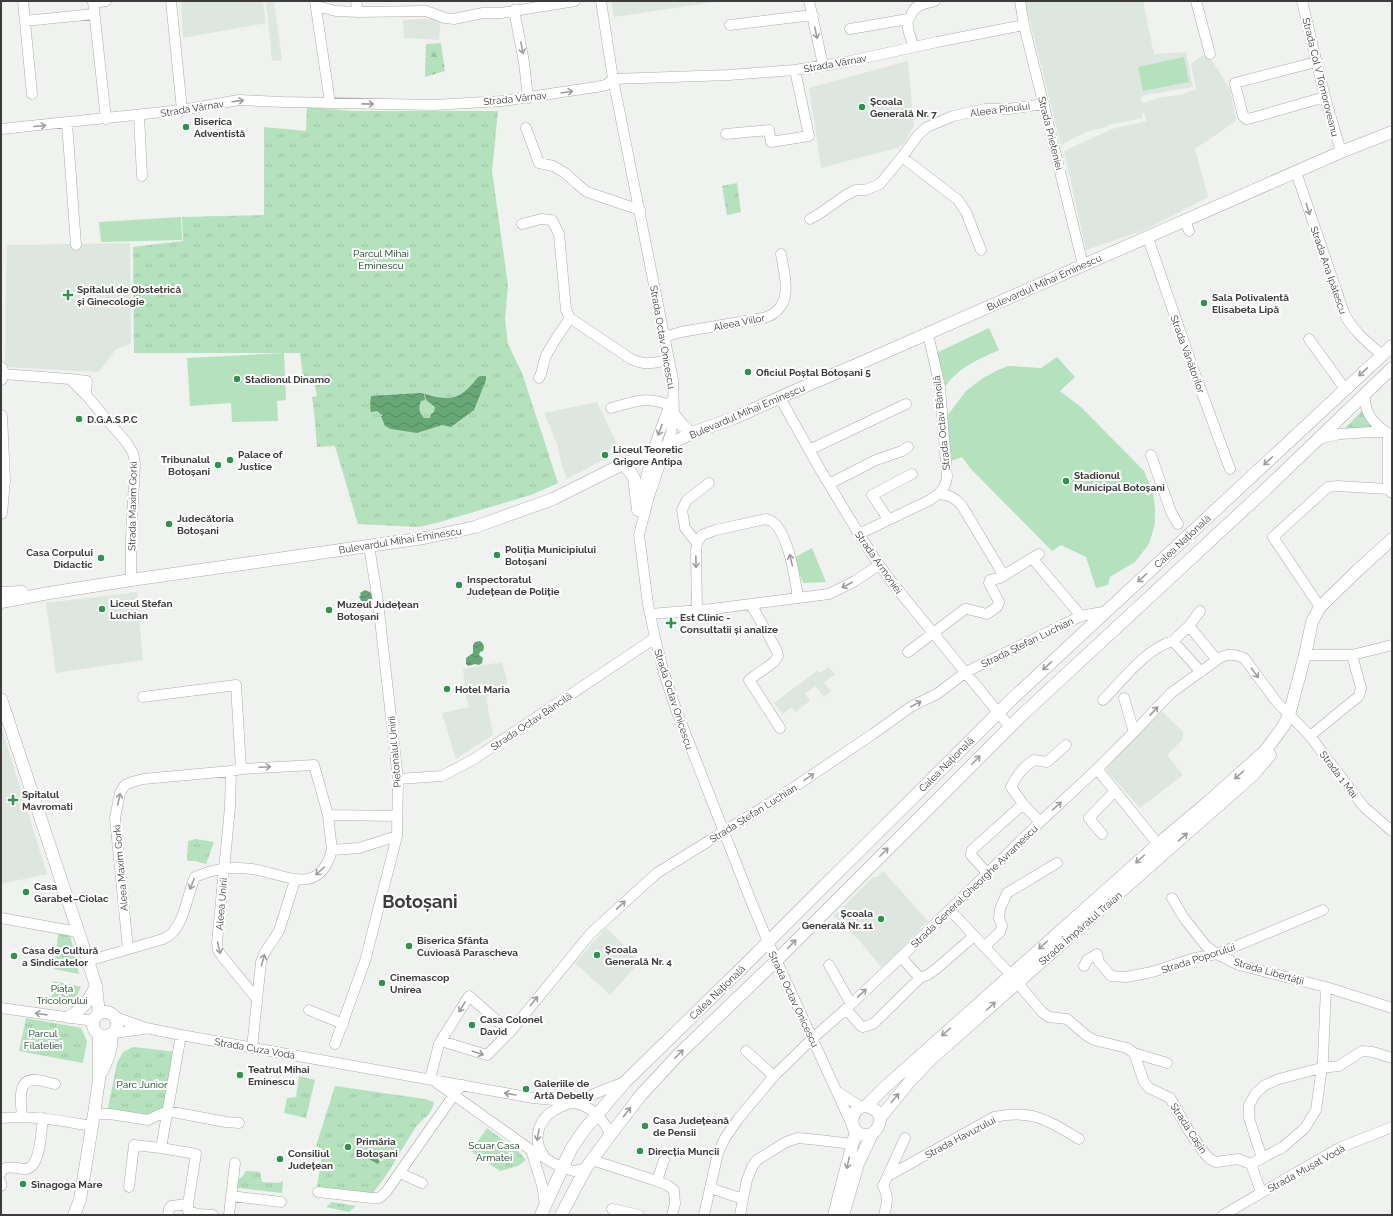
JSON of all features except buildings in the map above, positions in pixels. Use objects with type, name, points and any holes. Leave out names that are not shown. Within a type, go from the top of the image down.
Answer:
[{"type":"main road","name":"Bulevardul Mihai Eminescu","points":[[1,602],[131,580],[424,538],[476,527],[553,499],[623,464],[652,453],[692,433],[734,418],[810,384],[856,366],[1083,265],[1148,238],[1187,226],[1296,172],[1392,132]]},
{"type":"main road","name":"Calea Națională","points":[[543,1210],[577,1139],[625,1082],[998,713],[1392,346]]},
{"type":"main road","name":"Calea Națională","points":[[561,1215],[589,1164],[644,1091],[678,1055],[777,960],[1010,727],[1128,618],[1392,368]]},
{"type":"main road","points":[[672,411],[682,425],[692,433]]},
{"type":"main road","points":[[1,416],[4,481],[1,514]]},
{"type":"main road","points":[[623,464],[634,478],[638,510]]},
{"type":"main road","name":"Strada Împăratul Traian","points":[[880,1118],[928,1062],[1013,979],[1158,844],[1265,751],[1283,727],[1289,715],[1312,622],[1320,607],[1392,539]]},
{"type":"main road","name":"Bulevardul Mihai Eminescu","points":[[1,593],[49,593]]},
{"type":"main road","points":[[1,699],[96,986],[96,1018],[94,1028],[108,1034]]},
{"type":"main road","name":"Strada Împăratul Traian","points":[[864,1107],[884,1088],[1254,775],[1273,752],[1276,737]]},
{"type":"main road","points":[[74,1215],[80,1200],[99,1080],[108,1034],[117,1024],[102,993],[96,986]]},
{"type":"main road","points":[[69,1018],[81,1010],[96,986]]},
{"type":"main road","points":[[96,1018],[105,1012],[114,1016]]},
{"type":"main road","points":[[834,1215],[852,1144],[854,1128],[852,1118],[854,1113],[864,1107],[875,1110],[880,1118],[879,1127],[872,1134],[858,1164],[843,1215]]},
{"type":"main road","points":[[854,1128],[863,1135],[872,1134]]},
{"type":"main road","points":[[80,1200],[82,1215]]},
{"type":"street","points":[[23,1],[32,94]]},
{"type":"street","points":[[106,1],[93,2],[106,119]]},
{"type":"street","points":[[171,1],[182,110]]},
{"type":"street","points":[[356,1],[358,12]]},
{"type":"street","points":[[330,103],[315,4],[336,11],[426,11],[445,18],[454,19],[483,13],[501,13],[575,1]]},
{"type":"street","name":"Strada Octav Onicescu","points":[[601,1],[613,79],[640,210],[672,380],[672,411],[667,446],[649,496],[639,534],[650,614],[655,638],[664,673],[677,712],[723,832],[768,942],[854,1128]]},
{"type":"street","points":[[809,1],[823,65]]},
{"type":"street","points":[[850,29],[908,19],[912,16],[913,11],[919,5],[935,1]]},
{"type":"street","name":"Strada Prieteniei","points":[[1020,1],[1024,25],[1083,265]]},
{"type":"street","points":[[1196,1],[1210,54]]},
{"type":"street","name":"Strada Col V Tomoroveanu","points":[[1302,1],[1325,97],[1341,152]]},
{"type":"street","points":[[514,10],[524,62],[528,98]]},
{"type":"street","points":[[25,21],[94,14]]},
{"type":"street","points":[[730,25],[812,15]]},
{"type":"street","points":[[908,19],[908,31],[914,47]]},
{"type":"street","name":"Strada Vârnav","points":[[1,129],[182,110],[239,100],[434,105],[502,101],[606,85],[613,79],[721,76],[795,70],[1024,25]]},
{"type":"street","points":[[1316,62],[1236,83],[1243,116],[1246,119],[1252,118],[1325,97]]},
{"type":"street","points":[[726,134],[769,130],[771,142],[809,136],[795,70]]},
{"type":"street","name":"Aleea Pinului","points":[[810,219],[820,214],[846,194],[856,190],[865,190],[880,184],[918,135],[927,127],[953,116],[985,109],[1008,109],[1044,104]]},
{"type":"street","points":[[139,115],[142,176]]},
{"type":"street","points":[[67,123],[76,245]]},
{"type":"street","points":[[526,128],[539,163],[553,166],[565,172],[576,184],[587,192],[640,210]]},
{"type":"street","points":[[902,157],[958,200],[966,212],[981,250]]},
{"type":"street","name":"Strada Ana Ipătescu","points":[[1296,172],[1323,256],[1347,320],[1368,343],[1382,355]]},
{"type":"street","points":[[522,224],[541,219],[552,220],[559,234],[566,310],[570,318],[631,359],[638,362],[644,364],[669,360]]},
{"type":"street","name":"Strada Vânătorilor","points":[[1148,238],[1191,363],[1230,469]]},
{"type":"street","name":"Aleea Viilor","points":[[664,337],[681,332],[762,318],[774,314],[784,301],[786,294],[781,254]]},
{"type":"street","points":[[539,378],[543,371],[545,358],[550,348],[570,318]]},
{"type":"street","name":"Strada Octav Băncilă","points":[[928,334],[940,387],[947,477],[945,486],[939,494]]},
{"type":"street","points":[[1308,339],[1345,390]]},
{"type":"street","name":"Strada Maxim Gorki","points":[[2,374],[70,379],[86,395],[127,443],[133,453],[135,464],[131,538],[131,580]]},
{"type":"street","points":[[1366,393],[1365,402],[1368,413],[1377,426],[1390,432]]},
{"type":"street","name":"Strada Armoniei","points":[[780,398],[859,534],[898,590],[1010,727]]},
{"type":"street","points":[[611,408],[647,399],[663,402],[672,411],[660,430],[652,453],[638,510],[639,534]]},
{"type":"street","points":[[809,450],[906,404]]},
{"type":"street","points":[[1318,439],[1340,434],[1390,432]]},
{"type":"street","points":[[1320,607],[1273,537],[1328,487],[1337,486],[1390,490],[1390,432]]},
{"type":"street","points":[[829,484],[876,460],[902,451],[908,447]]},
{"type":"street","points":[[1151,455],[1171,512],[1178,524]]},
{"type":"street","points":[[888,519],[872,495],[912,474]]},
{"type":"street","points":[[697,543],[685,528],[682,510],[687,500],[709,483]]},
{"type":"street","points":[[859,534],[930,500],[939,494],[948,495],[954,498],[962,506],[1004,576]]},
{"type":"street","points":[[697,610],[696,552],[697,543],[702,535],[716,530],[766,519],[773,522],[780,531],[790,556],[798,598]]},
{"type":"street","name":"Pietonalul Unirii","points":[[335,1044],[365,961],[397,836],[398,779],[378,602],[369,546]]},
{"type":"street","points":[[908,652],[967,608],[987,614],[997,606],[999,602],[989,583],[990,580],[1004,576],[1035,556],[1081,616]]},
{"type":"street","points":[[650,614],[712,609],[829,594],[855,581],[880,564]]},
{"type":"street","points":[[751,604],[777,651],[778,656],[774,662],[749,680],[780,728]]},
{"type":"street","name":"Strada Ștefan Luchian","points":[[441,1041],[485,1055],[493,1050],[510,1032],[591,933],[657,873],[775,800],[912,706],[937,694],[966,672],[1081,616],[1108,610]]},
{"type":"street","points":[[1103,700],[1145,657],[1165,643],[1173,640],[1189,626],[1200,612]]},
{"type":"street","points":[[1189,626],[1217,660]]},
{"type":"street","name":"Strada Octav Băncilă","points":[[398,779],[442,776],[474,759],[655,638]]},
{"type":"street","points":[[1173,640],[1201,672]]},
{"type":"street","points":[[1305,655],[1352,655],[1392,645]]},
{"type":"street","name":"Strada General Gheorghe Avramescu","points":[[704,1215],[718,1153],[725,1138],[739,1118],[774,1076],[901,957],[1040,822],[1097,769],[1171,693],[1217,660],[1229,654],[1237,655],[1244,658],[1289,715]]},
{"type":"street","points":[[1310,736],[1359,696],[1361,688],[1352,655]]},
{"type":"street","points":[[88,962],[163,939],[173,933],[180,923],[189,890],[195,877],[210,871],[224,868],[230,807],[236,770],[236,685],[143,697]]},
{"type":"street","points":[[1124,698],[1134,732]]},
{"type":"street","name":"Strada 1 Mai","points":[[1289,715],[1310,736],[1364,807],[1392,831]]},
{"type":"street","points":[[1040,822],[1023,804],[1011,787],[1019,772],[1024,767],[1034,760],[1047,762],[1066,745]]},
{"type":"street","name":"Aleea Maxim Gorki","points":[[128,949],[115,818],[120,793],[125,786],[143,779],[236,770],[314,766],[328,815]]},
{"type":"street","points":[[1097,769],[1158,844]]},
{"type":"street","points":[[1102,834],[1089,818],[1115,791]]},
{"type":"street","points":[[987,873],[971,855],[972,850],[1023,804]]},
{"type":"street","points":[[397,816],[328,815],[332,850],[359,848],[397,836]]},
{"type":"street","name":"Aleea Unirii","points":[[257,999],[218,950],[217,942],[224,868],[251,869],[295,880],[309,880],[320,873],[328,863],[332,850]]},
{"type":"street","points":[[984,947],[1000,932],[1002,926],[999,918],[1000,909],[1007,893],[1057,863]]},
{"type":"street","points":[[252,1048],[261,962],[265,952],[279,931],[295,880]]},
{"type":"street","name":"Strada Libertății","points":[[1172,898],[1184,918],[1206,946],[1217,954],[1239,964],[1326,987],[1392,1008]]},
{"type":"street","points":[[950,910],[1042,1012],[1049,1017],[1066,1019],[1086,1036],[1094,1040],[1127,1048],[1134,1053],[1167,1063]]},
{"type":"street","name":"Strada Poporului","points":[[1084,966],[1087,960],[1097,954],[1099,962],[1111,976],[1126,977],[1152,972],[1195,958],[1217,954],[1323,910]]},
{"type":"street","points":[[1,918],[78,932]]},
{"type":"street","points":[[829,965],[849,1006],[863,1027],[873,1024],[920,978],[936,969],[974,936]]},
{"type":"street","points":[[901,957],[920,978]]},
{"type":"street","points":[[1261,1192],[1251,1164],[1283,1147],[1305,1128],[1316,1110],[1321,1068],[1326,987]]},
{"type":"street","points":[[432,1080],[435,1056],[441,1041],[469,996],[510,1032]]},
{"type":"street","points":[[1,1008],[69,1018],[96,1018]]},
{"type":"street","points":[[309,1010],[343,1024]]},
{"type":"street","name":"Strada Cuza Vodă","points":[[114,1016],[146,1028],[432,1080],[451,1089],[532,1150],[562,1168],[574,1171],[589,1164]]},
{"type":"street","name":"Strada Cuza Vodă","points":[[108,1034],[146,1028]]},
{"type":"street","points":[[161,1148],[181,1035]]},
{"type":"street","points":[[746,1051],[774,1076]]},
{"type":"street","points":[[1262,1158],[1249,1118],[1250,1105],[1256,1094],[1265,1085],[1279,1079],[1321,1068],[1339,1066],[1362,1051],[1373,1052],[1392,1058]]},
{"type":"street","name":"Strada Cașin","points":[[1134,1053],[1144,1082],[1149,1088],[1170,1098],[1192,1135],[1210,1159],[1216,1162],[1238,1158],[1251,1164]]},
{"type":"street","points":[[22,1116],[20,1096],[23,1085],[35,1080],[55,1084]]},
{"type":"street","points":[[545,1157],[540,1151],[537,1143],[541,1124],[546,1116],[555,1109],[625,1082]]},
{"type":"street","points":[[318,1192],[378,1198],[386,1192],[400,1174],[448,1104],[451,1089],[458,1089],[463,1085],[533,1098],[575,1101],[597,1114],[611,1134]]},
{"type":"street","points":[[838,1092],[864,1107]]},
{"type":"street","points":[[1,1118],[22,1116],[93,1120],[110,1114],[148,1120],[167,1111],[239,1123]]},
{"type":"street","name":"Strada Havuzului","points":[[888,1176],[994,1117],[1007,1114],[1035,1116],[1050,1122],[1079,1139]]},
{"type":"street","points":[[1,1173],[3,1169],[11,1166],[25,1169],[30,1168],[36,1161],[39,1150],[42,1118]]},
{"type":"street","name":"Strada Mușat Vodă","points":[[1223,1215],[1339,1148],[1392,1127]]},
{"type":"street","points":[[740,1215],[747,1180],[752,1167],[757,1160],[788,1141],[798,1138],[852,1144]]},
{"type":"street","points":[[884,1215],[887,1203],[887,1194],[883,1186],[905,1138]]},
{"type":"street","points":[[129,1187],[134,1145],[196,1154],[188,1211],[213,1215]]},
{"type":"street","points":[[532,1150],[542,1185],[543,1210]]},
{"type":"street","points":[[657,1181],[664,1160]]},
{"type":"street","points":[[229,1215],[235,1163]]},
{"type":"street","points":[[589,1164],[657,1181],[674,1190],[675,1204],[672,1215]]},
{"type":"street","points":[[400,1174],[422,1183]]},
{"type":"street","points":[[710,1188],[743,1199]]},
{"type":"street","points":[[231,1196],[281,1202]]},
{"type":"street","points":[[168,1215],[171,1206],[188,1204]]},
{"type":"street","points":[[612,1209],[639,1215]]},
{"type":"shaded area","points":[[181,1],[263,1],[266,23],[183,38]]},
{"type":"shaded area","points":[[266,1],[274,1],[282,60],[272,61]]},
{"type":"shaded area","points":[[611,1],[721,1],[614,17]]},
{"type":"shaded area","points":[[1025,1],[1143,1],[1154,54],[1186,52],[1193,87],[1145,95],[1141,97],[1142,103],[1162,97],[1181,95],[1196,89],[1191,64],[1205,54],[1213,62],[1230,89],[1236,121],[1195,149],[1208,197],[1145,230],[1086,250],[1064,151],[1112,129],[1147,121],[1142,110],[1142,118],[1114,123],[1103,128],[1085,132],[1061,145]]},
{"type":"shaded area","points":[[441,18],[439,40],[404,38],[403,20]]},
{"type":"shaded area","name":"Școala Generală Nr. 7","points":[[908,61],[914,126],[903,144],[897,148],[821,168],[809,88]]},
{"type":"shaded area","name":"Spitalul de Obstetrică și Ginecologie","points":[[130,243],[131,344],[116,349],[99,372],[5,367],[7,245]]},
{"type":"shaded area","points":[[597,402],[618,446],[609,450],[610,456],[567,479],[562,466],[557,444],[544,413]]},
{"type":"shaded area","points":[[137,592],[143,660],[56,673],[46,603]]},
{"type":"shaded area","points":[[502,662],[507,680],[506,688],[486,697],[493,735],[456,759],[442,713],[469,707],[466,696],[463,669]]},
{"type":"shaded area","points":[[829,667],[835,675],[824,682],[831,691],[824,697],[816,686],[805,693],[810,701],[795,712],[791,707],[783,714],[774,703],[818,670],[820,673]]},
{"type":"shaded area","points":[[1162,711],[1183,732],[1183,739],[1167,755],[1183,775],[1140,808],[1106,770],[1123,747]]},
{"type":"shaded area","name":"Spitalul Mavromati","points":[[1,726],[47,874],[1,884]]},
{"type":"shaded area","name":"Școala Generală Nr. 11","points":[[883,871],[928,921],[882,968],[858,939],[834,916],[873,877],[877,877]]},
{"type":"shaded area","name":"Școala Generală Nr. 4","points":[[606,928],[637,959],[638,964],[610,995],[575,963]]},
{"type":"green space","points":[[441,43],[445,71],[425,77],[426,44]]},
{"type":"green space","points":[[1184,57],[1189,82],[1143,91],[1138,67]]},
{"type":"green space","name":"Parcul Mihai Eminescu","points":[[307,107],[353,111],[498,111],[492,171],[508,285],[505,319],[508,344],[522,373],[558,483],[531,495],[419,527],[358,524],[335,446],[317,447],[312,397],[317,396],[313,377],[303,377],[300,353],[134,353],[133,247],[183,241],[182,217],[264,215],[264,127],[306,131]]},
{"type":"green space","points":[[737,183],[741,212],[727,215],[722,186]]},
{"type":"green space","points":[[181,217],[182,240],[101,242],[99,222]]},
{"type":"green space","points":[[989,328],[999,350],[977,360],[963,369],[951,379],[946,386],[936,353]]},
{"type":"green space","name":"Stadionul Dinamo","points":[[284,353],[286,400],[277,401],[278,421],[232,422],[231,403],[190,406],[187,358]]},
{"type":"green space","name":"Stadionul Municipal Botoșani","points":[[1057,357],[1075,377],[1060,391],[1082,408],[1144,471],[1153,492],[1155,524],[1149,544],[1135,562],[1110,577],[1108,585],[1096,588],[1086,557],[1061,545],[1052,551],[970,468],[962,457],[943,464],[944,420],[966,391],[983,378],[1008,366],[1041,368]]},
{"type":"green space","points":[[1363,410],[1372,427],[1344,429]]},
{"type":"green space","points":[[812,548],[826,582],[803,583],[794,558]]},
{"type":"green space","points":[[196,839],[214,842],[206,864],[195,861],[187,861],[188,841]]},
{"type":"green space","name":"Piața Tricolorului","points":[[59,928],[69,930],[79,974],[54,969]]},
{"type":"green space","name":"Piața Tricolorului","points":[[53,981],[81,987],[73,1001],[70,1003],[49,1003],[52,995]]},
{"type":"green space","name":"Parcul Filateliei","points":[[26,1018],[81,1028],[87,1041],[83,1063],[19,1051]]},
{"type":"green space","name":"Parc Junior","points":[[133,1047],[177,1052],[169,1102],[148,1120],[107,1113],[117,1063],[123,1052]]},
{"type":"green space","points":[[299,1076],[315,1080],[306,1118],[284,1113],[287,1098],[296,1097]]},
{"type":"green space","points":[[335,1086],[425,1099],[434,1102],[429,1113],[416,1127],[384,1179],[371,1195],[317,1187],[323,1149],[316,1146]]},
{"type":"green space","name":"Scuar Casa Armatei","points":[[487,1128],[518,1151],[526,1160],[518,1166],[500,1171],[471,1151]]},
{"type":"green space","points":[[246,1171],[260,1172],[262,1182],[278,1183],[283,1181],[282,1193],[238,1188],[237,1181]]},
{"type":"green space","points":[[332,1202],[356,1206],[349,1212],[326,1207]]},
{"type":"water","points":[[486,376],[486,380],[474,410],[451,427],[442,425],[417,433],[391,429],[385,426],[381,416],[383,416],[377,411],[371,412],[371,396],[421,393],[424,394],[425,400],[421,401],[419,408],[420,412],[424,418],[430,418],[435,407],[426,400],[425,394],[442,398],[455,397],[466,390],[478,377]]},
{"type":"water","points":[[365,590],[370,592],[373,598],[367,603],[362,602],[359,597],[361,595],[360,593]]},
{"type":"water","points":[[480,641],[484,647],[483,651],[480,652],[479,655],[483,658],[482,663],[479,665],[475,664],[468,666],[466,664],[466,658],[473,653],[473,645],[475,642]]},
{"type":"water","points":[[372,1149],[383,1156],[378,1164],[367,1158]]},
{"type":"place","name":"Școala Generală Nr. 7","points":[[862,107]]},
{"type":"place","name":"Biserica Adventistă","points":[[186,127]]},
{"type":"place","name":"Spitalul de Obstetrică și Ginecologie","points":[[68,295]]},
{"type":"place","name":"Sala Polivalentă Elisabeta Lipă","points":[[1204,303]]},
{"type":"place","name":"Oficiul Poștal Botoșani 5","points":[[748,372]]},
{"type":"place","name":"Stadionul Dinamo","points":[[237,379]]},
{"type":"place","name":"D.G.A.S.P.C","points":[[79,419]]},
{"type":"place","name":"Liceul Teoretic Grigore Antipa","points":[[605,455]]},
{"type":"place","name":"Palace of Justice","points":[[230,460]]},
{"type":"place","name":"Tribunalul Botoșani","points":[[218,465]]},
{"type":"place","name":"Stadionul Municipal Botoșani","points":[[1066,481]]},
{"type":"place","name":"Judecătoria Botoșani","points":[[169,524]]},
{"type":"place","name":"Poliția Municipiului Botoșani","points":[[497,555]]},
{"type":"place","name":"Casa Corpului Didactic","points":[[101,558]]},
{"type":"place","name":"Inspectoratul Județean de Poliție","points":[[459,585]]},
{"type":"place","name":"Liceul Stefan Luchian","points":[[102,609]]},
{"type":"place","name":"Muzeul Județean Botoșani","points":[[329,610]]},
{"type":"place","name":"Est Clinic - Consultatii și analize","points":[[671,623]]},
{"type":"place","name":"Hotel Maria","points":[[447,689]]},
{"type":"place","name":"Spitalul Mavromati","points":[[13,800]]},
{"type":"place","name":"Casa Garabet–Ciolac","points":[[26,892]]},
{"type":"place","name":"Școala Generală Nr. 11","points":[[881,919]]},
{"type":"place","name":"Biserica Sfânta Cuvioasă Parascheva","points":[[409,946]]},
{"type":"place","name":"Școala Generală Nr. 4","points":[[597,955]]},
{"type":"place","name":"Casa de Cultură a Sindicatelor","points":[[14,956]]},
{"type":"place","name":"Cinemascop Unirea","points":[[382,983]]},
{"type":"place","name":"Casa Colonel David","points":[[472,1025]]},
{"type":"place","name":"Teatrul Mihai Eminescu","points":[[240,1075]]},
{"type":"place","name":"Galeriile de Artă Debelly","points":[[526,1089]]},
{"type":"place","name":"Casa Județeană de Pensii","points":[[645,1126]]},
{"type":"place","name":"Primăria Botoșani","points":[[348,1147]]},
{"type":"place","name":"Direcția Muncii","points":[[640,1151]]},
{"type":"place","name":"Consiliul Județean","points":[[280,1159]]},
{"type":"place","name":"Sinagoga Mare","points":[[23,1184]]},
{"type":"district","name":"Botoșani","points":[[420,902]]}]
